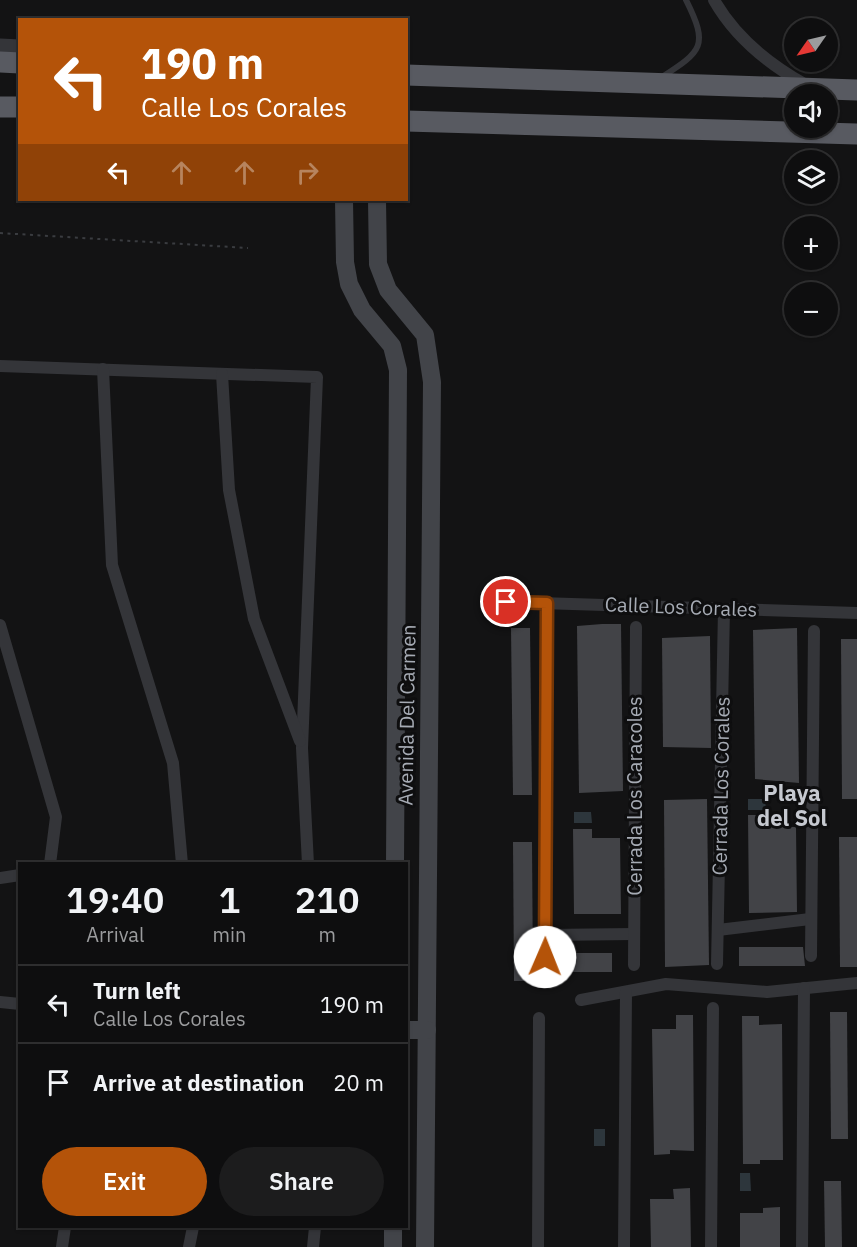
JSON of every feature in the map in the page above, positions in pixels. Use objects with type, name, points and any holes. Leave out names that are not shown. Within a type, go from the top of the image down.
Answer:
[{"type":"highway","points":[[0,62],[18,63]]},
{"type":"highway","points":[[408,75],[784,86]]},
{"type":"highway","points":[[838,89],[857,90]]},
{"type":"highway","points":[[0,107],[18,107]]},
{"type":"highway","points":[[408,121],[857,134]]},
{"type":"main road","name":"Avenida Del Carmen","points":[[344,201],[349,284],[362,310],[392,346],[398,370],[395,856]]},
{"type":"main road","name":"Avenida Del Carmen","points":[[377,201],[378,264],[388,290],[425,335],[431,358],[432,485],[425,1247]]},
{"type":"main road","points":[[345,242],[377,241]]},
{"type":"main road","points":[[398,484],[432,485]]},
{"type":"main road","points":[[395,856],[428,849]]},
{"type":"main road","points":[[408,1030],[427,1030]]},
{"type":"main road","points":[[393,1228],[393,1247]]},
{"type":"street","points":[[714,0],[757,51],[778,70],[804,84]]},
{"type":"street","points":[[0,46],[18,47]]},
{"type":"street","points":[[0,366],[317,377],[302,748],[308,862]]},
{"type":"street","points":[[104,369],[112,565],[173,763],[182,862]]},
{"type":"street","points":[[222,374],[229,490],[254,619],[302,748]]},
{"type":"street","name":"Calle Los Corales","points":[[506,602],[857,613]]},
{"type":"street","points":[[545,957],[547,603]]},
{"type":"street","name":"Cerrada Los Corales","points":[[717,964],[724,609]]},
{"type":"street","points":[[0,625],[56,817],[50,862]]},
{"type":"street","name":"Cerrada Los Caracoles","points":[[634,965],[636,627]]},
{"type":"street","points":[[811,956],[814,631]]},
{"type":"street","points":[[0,878],[18,875]]},
{"type":"street","points":[[718,930],[810,920]]},
{"type":"street","points":[[546,935],[634,934]]},
{"type":"street","points":[[581,1000],[666,984],[767,992],[857,983]]},
{"type":"street","points":[[802,1247],[804,987]]},
{"type":"street","points":[[624,1247],[626,992]]},
{"type":"street","points":[[0,1002],[18,1004]]},
{"type":"street","points":[[711,1247],[713,1008]]},
{"type":"street","points":[[538,1247],[539,1018]]},
{"type":"street","points":[[62,1247],[65,1228]]},
{"type":"street","points":[[189,1247],[194,1228]]},
{"type":"street","points":[[313,1247],[315,1228]]},
{"type":"lane","points":[[655,82],[684,64],[699,45],[698,25],[686,0]]},
{"type":"path","points":[[0,233],[248,248]]},
{"type":"shaded area","points":[[748,799],[765,799],[766,810],[748,810]]},
{"type":"shaded area","points":[[574,812],[591,812],[592,823],[574,823]]},
{"type":"shaded area","points":[[594,1129],[605,1129],[605,1146],[594,1146]]},
{"type":"shaded area","points":[[740,1173],[750,1173],[751,1191],[740,1191]]},
{"type":"building","points":[[621,624],[623,791],[579,793],[577,626]]},
{"type":"building","points":[[511,628],[530,628],[532,795],[513,795]]},
{"type":"building","points":[[797,628],[799,783],[755,779],[753,630]]},
{"type":"building","points":[[710,636],[711,748],[663,747],[662,638]]},
{"type":"building","points":[[841,639],[857,639],[857,799],[842,799]]},
{"type":"building","points":[[707,799],[709,965],[665,967],[664,800]]},
{"type":"building","points":[[748,815],[767,815],[767,827],[796,827],[797,912],[749,913]]},
{"type":"building","points":[[573,829],[592,829],[592,838],[620,838],[621,914],[574,914]]},
{"type":"building","points":[[839,837],[857,837],[857,967],[840,967]]},
{"type":"building","points":[[513,842],[532,842],[533,981],[514,981]]},
{"type":"building","points":[[739,947],[803,947],[805,966],[739,966]]},
{"type":"building","points":[[558,953],[612,953],[612,972],[559,972]]},
{"type":"building","points":[[830,1012],[847,1012],[848,1139],[831,1139]]},
{"type":"building","points":[[676,1015],[693,1015],[694,1151],[670,1150],[670,1154],[654,1155],[652,1029],[676,1029]]},
{"type":"building","points":[[742,1016],[759,1016],[759,1025],[782,1024],[783,1160],[760,1160],[760,1164],[743,1164]]},
{"type":"building","points":[[824,1181],[841,1181],[842,1247],[825,1247]]},
{"type":"building","points":[[690,1188],[691,1247],[651,1247],[650,1199],[674,1199],[673,1189]]},
{"type":"building","points":[[780,1207],[780,1247],[740,1247],[740,1213],[763,1213],[763,1208]]},
{"type":"district","name":"Playa del Sol","points":[[792,806]]},
{"type":"route","points":[[506,602],[547,603],[545,957]]}]
